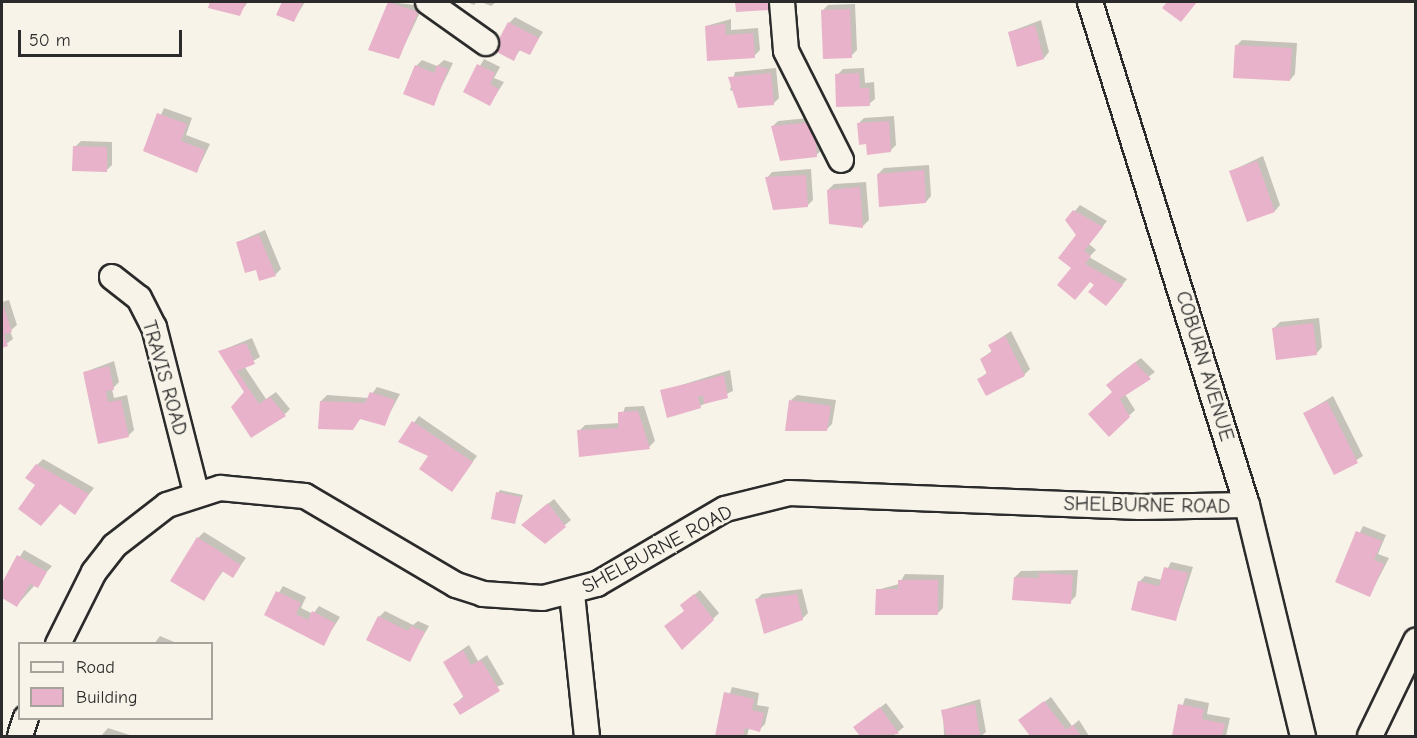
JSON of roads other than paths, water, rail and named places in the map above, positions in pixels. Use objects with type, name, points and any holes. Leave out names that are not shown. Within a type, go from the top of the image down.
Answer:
[{"type":"street","points":[[428,2],[486,43]]},
{"type":"street","points":[[782,2],[786,51],[841,160]]},
{"type":"street","name":"COBURN AVENUE","points":[[1090,2],[1247,505],[1303,736]]},
{"type":"street","name":"TRAVIS ROAD","points":[[112,278],[139,298],[154,327],[196,492]]},
{"type":"street","name":"SHELBURNE ROAD","points":[[59,642],[94,572],[114,546],[167,505],[196,492],[256,488],[305,496],[456,585],[513,597],[572,594],[725,509],[789,493],[1140,507],[1247,505]]},
{"type":"street","points":[[572,594],[587,736]]},
{"type":"street","points":[[1370,736],[1416,641]]},
{"type":"street","points":[[20,736],[25,720]]}]
